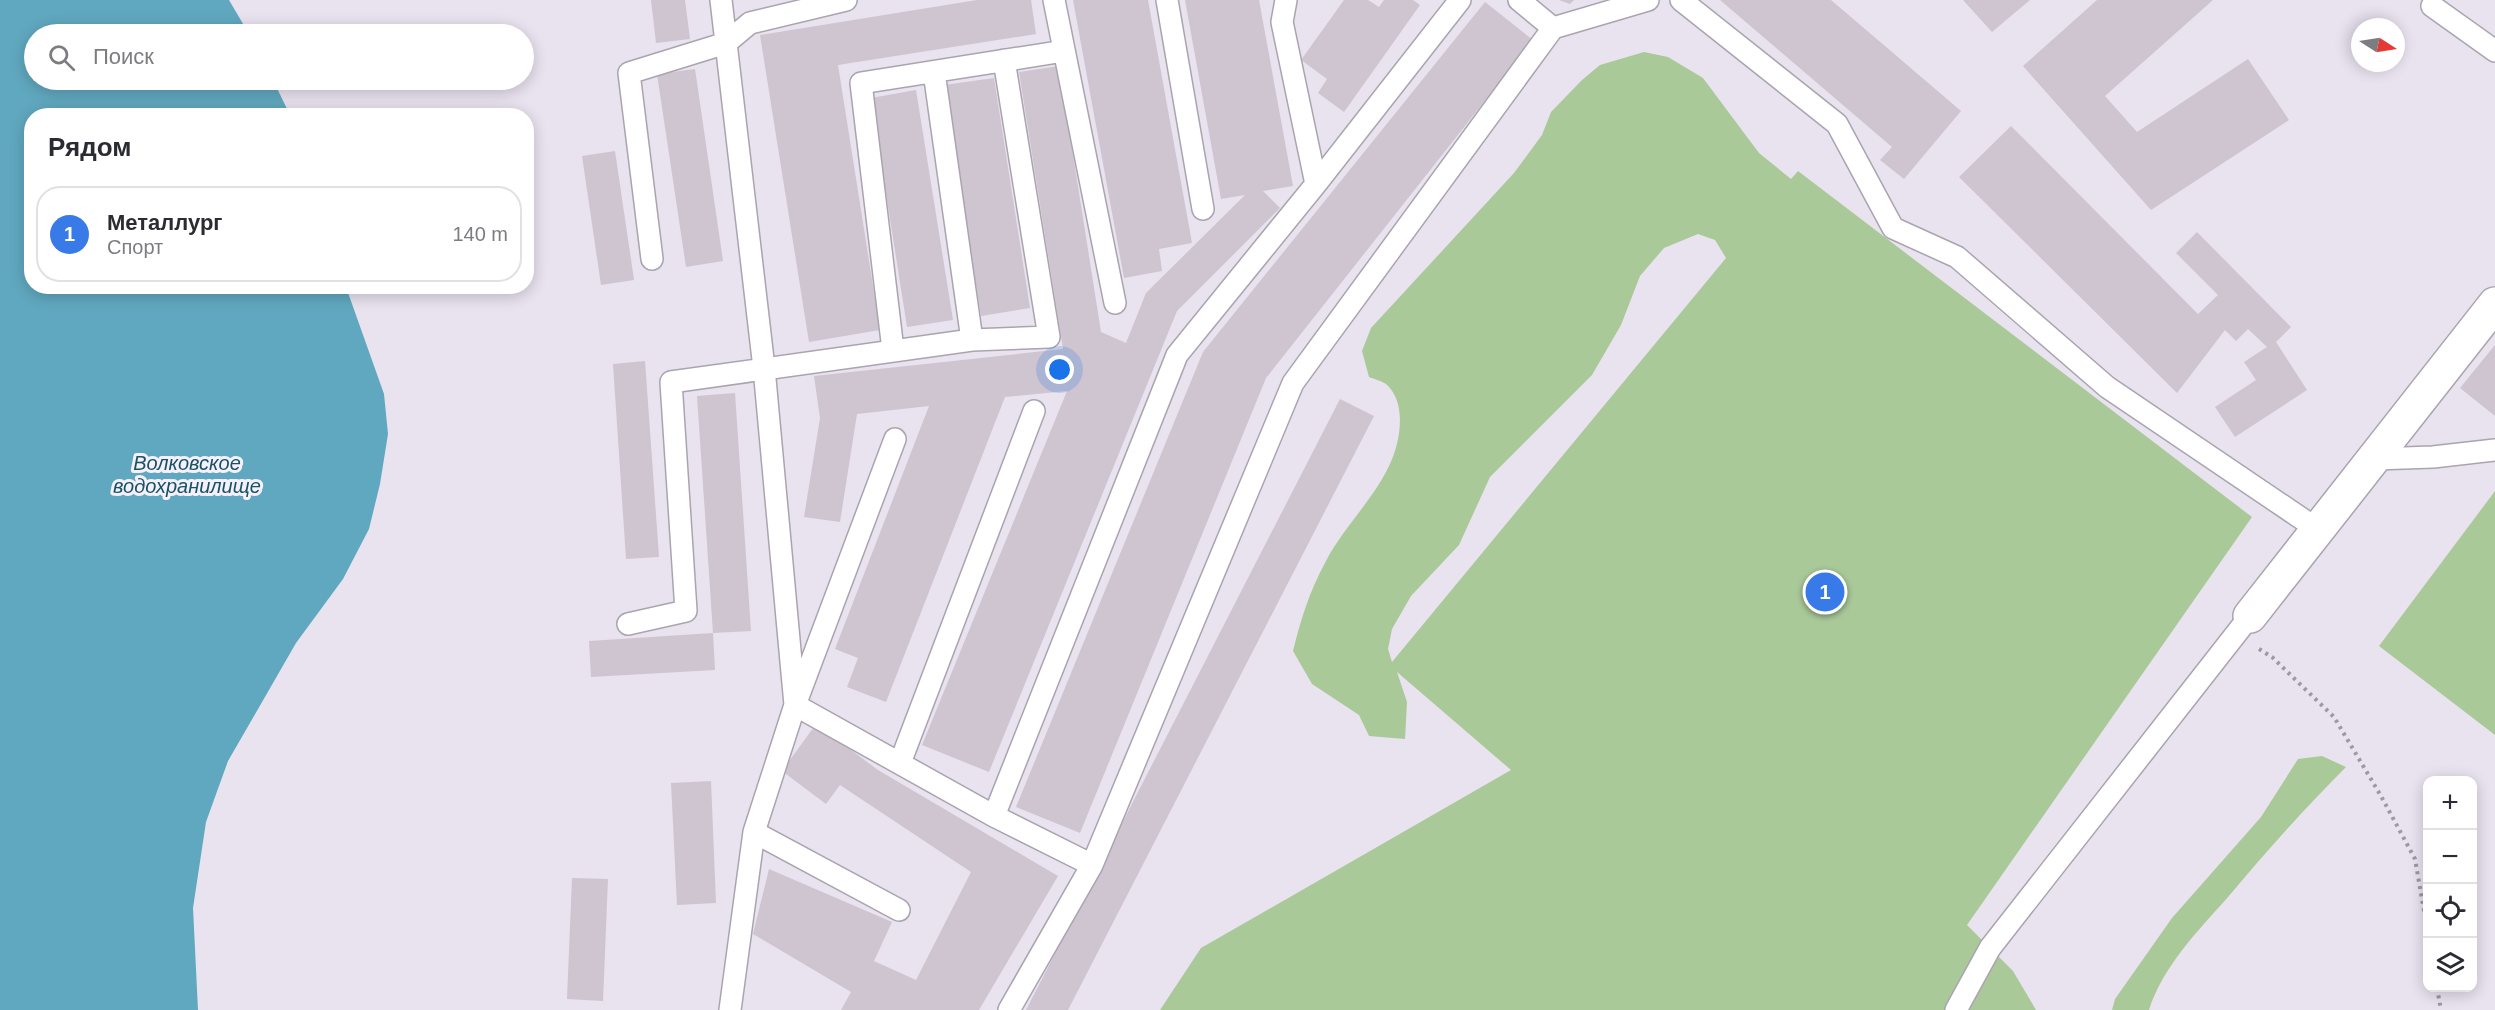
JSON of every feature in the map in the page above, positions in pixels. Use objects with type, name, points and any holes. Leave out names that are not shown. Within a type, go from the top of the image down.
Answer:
[{"type":"street","points":[[2243,625],[2495,304]]},
{"type":"lane","points":[[721,0],[764,368],[795,705]]},
{"type":"lane","points":[[652,259],[629,73],[726,43],[750,23],[846,0]]},
{"type":"lane","points":[[1054,0],[1115,303]]},
{"type":"lane","points":[[1167,0],[1203,209]]},
{"type":"lane","points":[[1286,0],[1282,22],[1316,184]]},
{"type":"lane","points":[[994,816],[1177,355],[1316,184],[1460,0]]},
{"type":"lane","points":[[1519,0],[1553,28]]},
{"type":"lane","points":[[1009,1010],[1092,865],[1293,383],[1553,28],[1648,0]]},
{"type":"lane","points":[[1681,0],[1837,124],[1893,228],[1957,257],[2107,387],[2317,529]]},
{"type":"lane","points":[[2432,6],[2495,51]]},
{"type":"lane","points":[[893,350],[861,83],[1064,51]]},
{"type":"lane","points":[[628,624],[686,611],[671,382],[972,340],[1049,338],[1004,60]]},
{"type":"lane","points":[[934,72],[972,340]]},
{"type":"lane","points":[[900,764],[1034,411]]},
{"type":"lane","points":[[730,1010],[754,832],[795,705],[895,439]]},
{"type":"lane","points":[[2375,459],[2433,457],[2495,450]]},
{"type":"lane","points":[[1956,1010],[1990,948],[2243,625]]},
{"type":"lane","points":[[795,705],[994,816],[1092,865]]},
{"type":"lane","points":[[754,832],[899,910]]},
{"type":"path","points":[[2243,625],[2272,657],[2334,717],[2381,796],[2415,860],[2423,909]]},
{"type":"path","points":[[2438,992],[2440,1010]]},
{"type":"green space","points":[[1644,52],[1668,57],[1703,78],[1759,153],[1791,179],[1798,171],[2252,517],[1967,925],[2013,971],[2036,1010],[1160,1010],[1201,948],[1511,770],[1397,672],[1407,702],[1405,739],[1369,736],[1359,715],[1312,684],[1293,651],[1306,606],[1320,572],[1389,466],[1399,435],[1400,412],[1393,392],[1386,384],[1369,377],[1362,351],[1371,328],[1514,173],[1542,135],[1551,112],[1600,65]],"holes":[[[1698,234],[1715,240],[1726,258],[1392,662],[1388,649],[1392,629],[1411,596],[1459,545],[1490,477],[1592,375],[1621,325],[1640,276],[1664,248]]]},
{"type":"green space","points":[[2495,491],[2495,735],[2379,646]]},
{"type":"green space","points":[[2322,756],[2346,767],[2286,831],[2194,936],[2172,964],[2149,1010],[2112,1010],[2115,999],[2172,918],[2261,817],[2298,759]]},
{"type":"water","name":"Волковское водохранилище","points":[[0,0],[229,0],[243,24],[24,24],[24,90],[278,90],[287,108],[24,108],[24,294],[348,294],[384,394],[388,434],[380,484],[369,529],[343,579],[296,643],[228,761],[206,822],[193,908],[198,1010],[0,1010]]},
{"type":"building","points":[[651,0],[685,0],[690,39],[656,43]]},
{"type":"building","points":[[977,0],[1031,0],[1036,34],[838,65],[880,330],[809,342],[760,35]]},
{"type":"building","points":[[1073,0],[1148,0],[1192,243],[1159,249],[1162,271],[1124,278]]},
{"type":"building","points":[[1185,0],[1259,0],[1293,186],[1263,191],[1280,208],[1177,311],[989,772],[922,745],[1067,391],[1005,397],[886,702],[847,687],[858,658],[835,649],[929,406],[857,414],[840,522],[804,517],[820,418],[814,376],[1063,349],[1019,72],[1059,66],[1101,332],[1126,343],[1146,293],[1245,195],[1221,199]]},
{"type":"building","points":[[1344,0],[1368,0],[1379,7],[1384,0],[1413,0],[1420,5],[1344,112],[1318,93],[1327,79],[1301,60]]},
{"type":"building","points":[[1559,0],[1574,0],[1570,4]]},
{"type":"building","points":[[1720,0],[1831,0],[1961,111],[1904,179],[1880,160],[1892,147]]},
{"type":"building","points":[[1963,0],[2030,0],[1992,32]]},
{"type":"building","points":[[2097,0],[2213,0],[2105,96],[2137,132],[2248,59],[2289,120],[2151,210],[2023,66]]},
{"type":"building","points":[[1485,2],[1533,40],[1266,378],[1080,833],[1016,807],[1203,352]]},
{"type":"building","points":[[695,69],[723,261],[686,267],[657,74]]},
{"type":"building","points":[[994,78],[1030,308],[981,316],[944,85]]},
{"type":"building","points":[[916,90],[953,320],[907,327],[871,98]]},
{"type":"building","points":[[2011,126],[2198,314],[2218,295],[2176,253],[2197,232],[2291,327],[2276,342],[2307,390],[2235,437],[2215,407],[2256,380],[2244,362],[2267,347],[2248,329],[2236,341],[2225,330],[2177,393],[1959,177]]},
{"type":"building","points":[[615,151],[634,280],[601,285],[582,156]]},
{"type":"building","points":[[2495,345],[2495,416],[2460,388]]},
{"type":"building","points":[[645,361],[659,557],[626,559],[613,364]]},
{"type":"building","points":[[735,393],[751,631],[713,633],[697,396]]},
{"type":"building","points":[[1340,399],[1374,416],[1068,1010],[1026,1010]]},
{"type":"building","points":[[713,633],[715,670],[591,677],[589,641]]},
{"type":"building","points":[[816,724],[878,770],[1058,876],[979,1010],[841,1010],[851,992],[753,934],[769,869],[892,922],[874,961],[916,980],[971,872],[840,785],[826,804],[782,771]]},
{"type":"building","points":[[711,781],[716,903],[677,905],[671,783]]},
{"type":"building","points":[[572,878],[608,879],[603,1001],[567,999]]},
{"type":"place","name":"Металлург","points":[[1825,592]]}]
